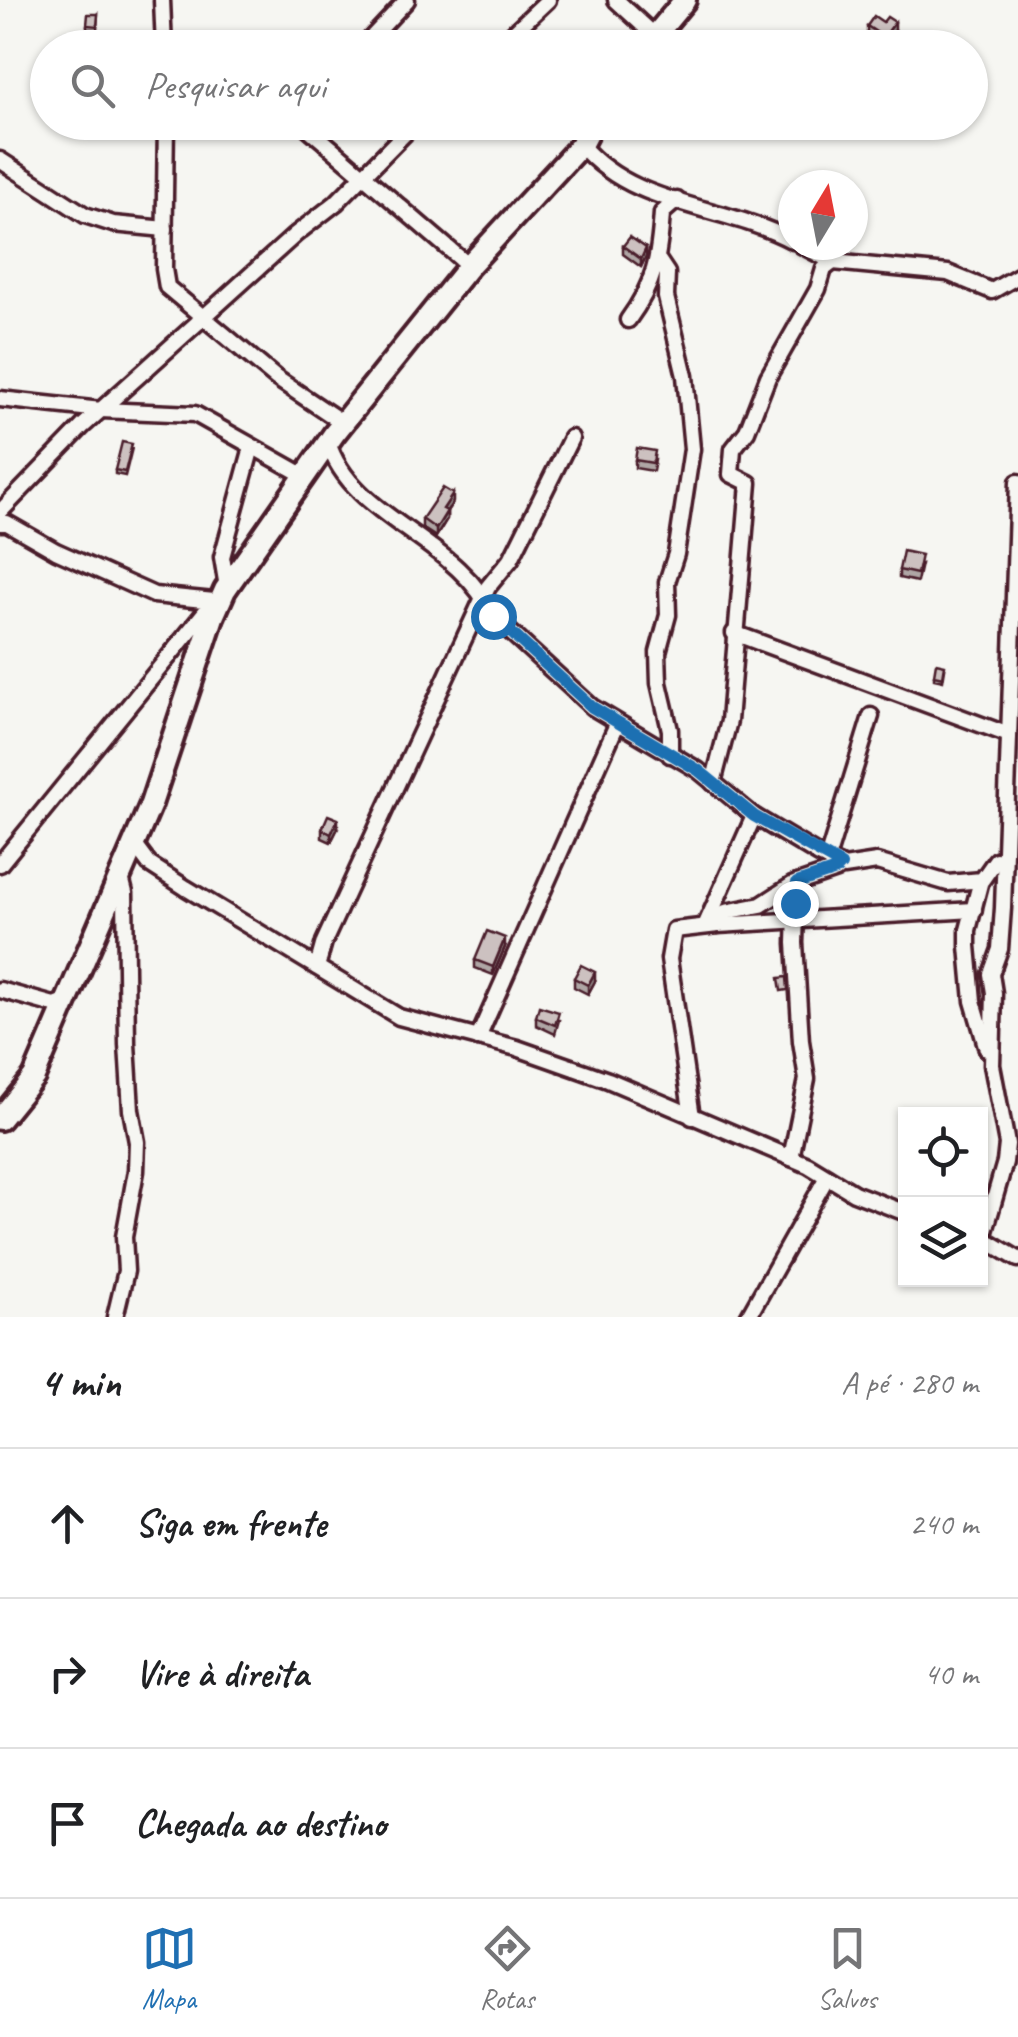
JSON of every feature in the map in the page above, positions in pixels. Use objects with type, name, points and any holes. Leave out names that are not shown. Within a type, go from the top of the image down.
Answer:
[{"type":"street","points":[[162,0],[163,30]]},
{"type":"street","points":[[379,30],[407,0]]},
{"type":"street","points":[[516,30],[548,0]]},
{"type":"street","points":[[616,0],[640,30]]},
{"type":"street","points":[[660,30],[684,0]]},
{"type":"street","points":[[166,140],[167,287],[276,378],[343,423]]},
{"type":"street","points":[[321,140],[469,266]]},
{"type":"street","points":[[0,512],[101,410],[336,203],[397,140]]},
{"type":"street","points":[[0,864],[221,595],[328,442],[469,266],[584,140]]},
{"type":"street","points":[[581,145],[594,162],[654,197],[738,218],[778,235]]},
{"type":"street","points":[[0,160],[85,215],[112,224],[165,229]]},
{"type":"street","points":[[628,320],[646,293],[659,261],[662,213],[677,200]]},
{"type":"street","points":[[829,260],[948,272],[992,291],[1018,276]]},
{"type":"street","points":[[659,261],[667,273],[666,297],[686,376],[692,449],[678,546],[667,582],[668,616],[658,652],[670,755]]},
{"type":"street","points":[[713,783],[729,720],[749,482],[731,474],[734,449],[747,431],[768,377],[818,289],[824,269],[833,262]]},
{"type":"street","points":[[0,399],[101,410],[195,414],[305,476]]},
{"type":"street","points":[[317,967],[324,942],[488,587],[511,559],[571,438]]},
{"type":"street","points":[[328,442],[346,480],[452,562],[485,597],[493,616],[592,707],[713,783],[754,816],[834,862],[857,867],[877,862],[937,881],[981,880]]},
{"type":"street","points":[[0,1118],[34,1077],[134,844],[221,595],[222,557],[252,448]]},
{"type":"street","points":[[992,1066],[991,974],[1000,949],[1009,857],[1018,482]]},
{"type":"street","points":[[0,523],[154,595],[221,595]]},
{"type":"street","points":[[734,633],[1009,735]]},
{"type":"street","points":[[711,925],[725,912],[761,905],[797,883],[836,870],[834,862],[871,716]]},
{"type":"street","points":[[478,1038],[617,724]]},
{"type":"street","points":[[711,925],[754,816]]},
{"type":"street","points":[[134,844],[149,864],[399,1016],[517,1048],[608,1080],[792,1158],[854,1193],[898,1210]]},
{"type":"street","points":[[988,1218],[1007,1144],[992,1066],[976,1019],[968,930],[981,880],[996,860],[1009,857]]},
{"type":"street","points":[[115,1317],[126,1271],[124,1237],[136,1172],[137,1142],[131,1110],[125,894],[120,875]]},
{"type":"street","points":[[792,1158],[807,1078],[801,1041],[797,883]]},
{"type":"street","points":[[692,1117],[669,959],[674,930],[974,910]]},
{"type":"street","points":[[0,990],[54,1005],[67,1000]]},
{"type":"street","points":[[748,1317],[827,1178]]},
{"type":"street","points":[[988,1244],[1018,1259]]},
{"type":"building","points":[[88,14],[98,14],[97,26],[87,25]]},
{"type":"building","points":[[874,16],[883,22],[887,17],[895,22],[889,30],[867,26]]},
{"type":"building","points":[[630,237],[646,248],[641,259],[623,246]]},
{"type":"building","points":[[122,442],[132,444],[125,472],[115,470]]},
{"type":"building","points":[[637,448],[655,451],[653,463],[635,460]]},
{"type":"building","points":[[443,488],[453,494],[436,529],[422,519]]},
{"type":"building","points":[[903,551],[921,555],[917,574],[899,570]]},
{"type":"building","points":[[936,663],[945,665],[943,677],[934,675]]},
{"type":"building","points":[[328,815],[338,819],[331,834],[322,829]]},
{"type":"building","points":[[487,931],[505,938],[493,967],[475,960]]},
{"type":"building","points":[[581,965],[595,972],[588,985],[574,978]]},
{"type":"building","points":[[787,977],[788,990],[781,991],[779,978]]},
{"type":"building","points":[[539,1006],[559,1012],[555,1025],[536,1017]]},
{"type":"route","points":[[493,616],[592,707],[698,770],[754,816],[841,865],[797,883],[795,903]]}]
